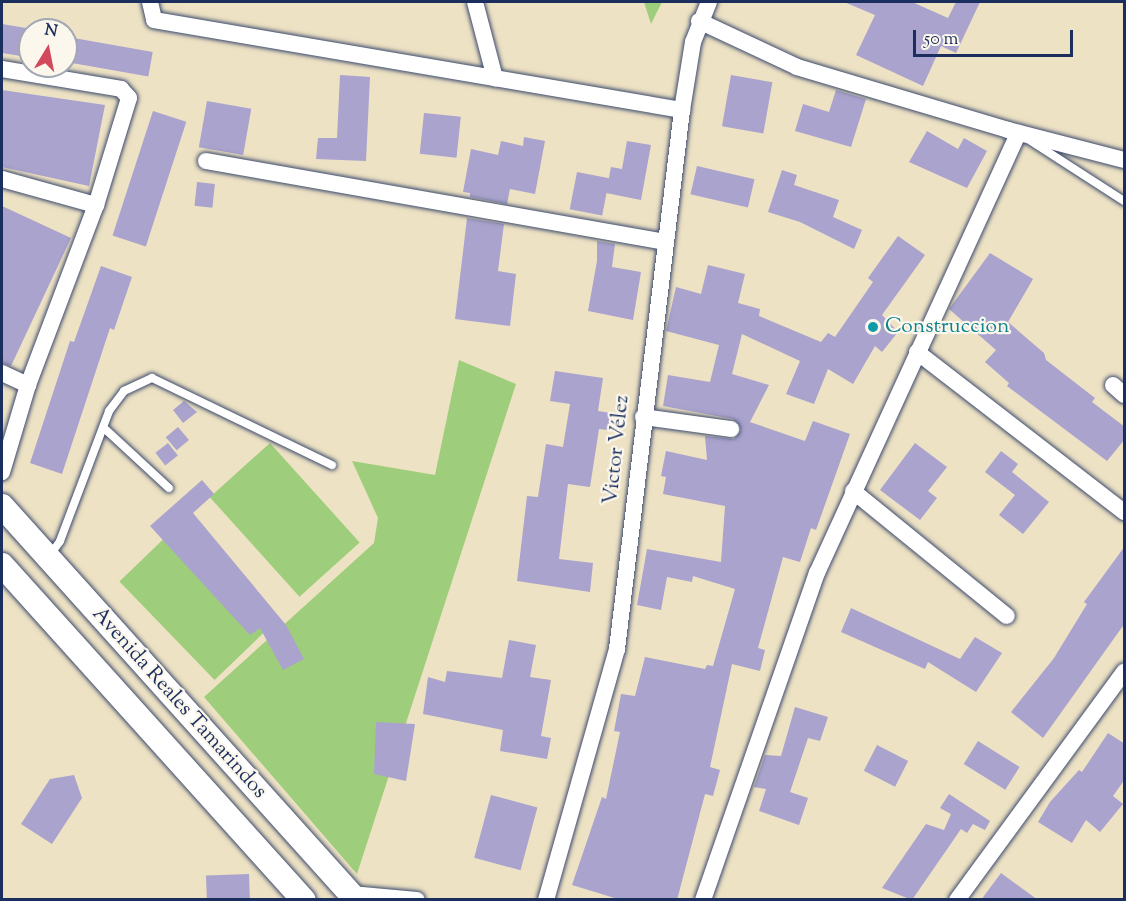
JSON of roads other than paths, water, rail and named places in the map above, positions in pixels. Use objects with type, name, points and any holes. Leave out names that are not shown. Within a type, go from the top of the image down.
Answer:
[{"type":"main road","name":"Avenida Reales Tamarindos","points":[[2,506],[354,897]]},
{"type":"main road","name":"Avenida Reales Tamarindos","points":[[2,565],[303,900]]},
{"type":"street","points":[[150,2],[154,20],[682,110]]},
{"type":"street","points":[[475,2],[495,78]]},
{"type":"street","name":"Victor Vélez","points":[[546,900],[617,649],[664,242],[682,110],[699,21],[709,2]]},
{"type":"street","points":[[699,21],[797,67],[1018,133],[1125,160]]},
{"type":"street","points":[[2,69],[121,88],[128,94],[129,103],[96,205],[5,449],[2,472]]},
{"type":"street","points":[[703,900],[817,573],[1018,133]]},
{"type":"street","points":[[206,161],[664,242]]},
{"type":"street","points":[[2,179],[96,205]]},
{"type":"street","points":[[916,352],[1125,512]]},
{"type":"street","points":[[2,373],[28,385]]},
{"type":"street","points":[[643,417],[731,429]]},
{"type":"street","points":[[853,491],[1007,616]]},
{"type":"street","points":[[957,900],[1125,672]]},
{"type":"street","points":[[354,897],[417,900]]},
{"type":"lane","points":[[1018,133],[1125,201]]},
{"type":"lane","points":[[48,558],[60,541],[105,429],[109,411],[124,391],[152,378],[332,465]]},
{"type":"lane","points":[[105,429],[170,488]]},
{"type":"place","name":"Construccion","points":[[873,327]]}]
